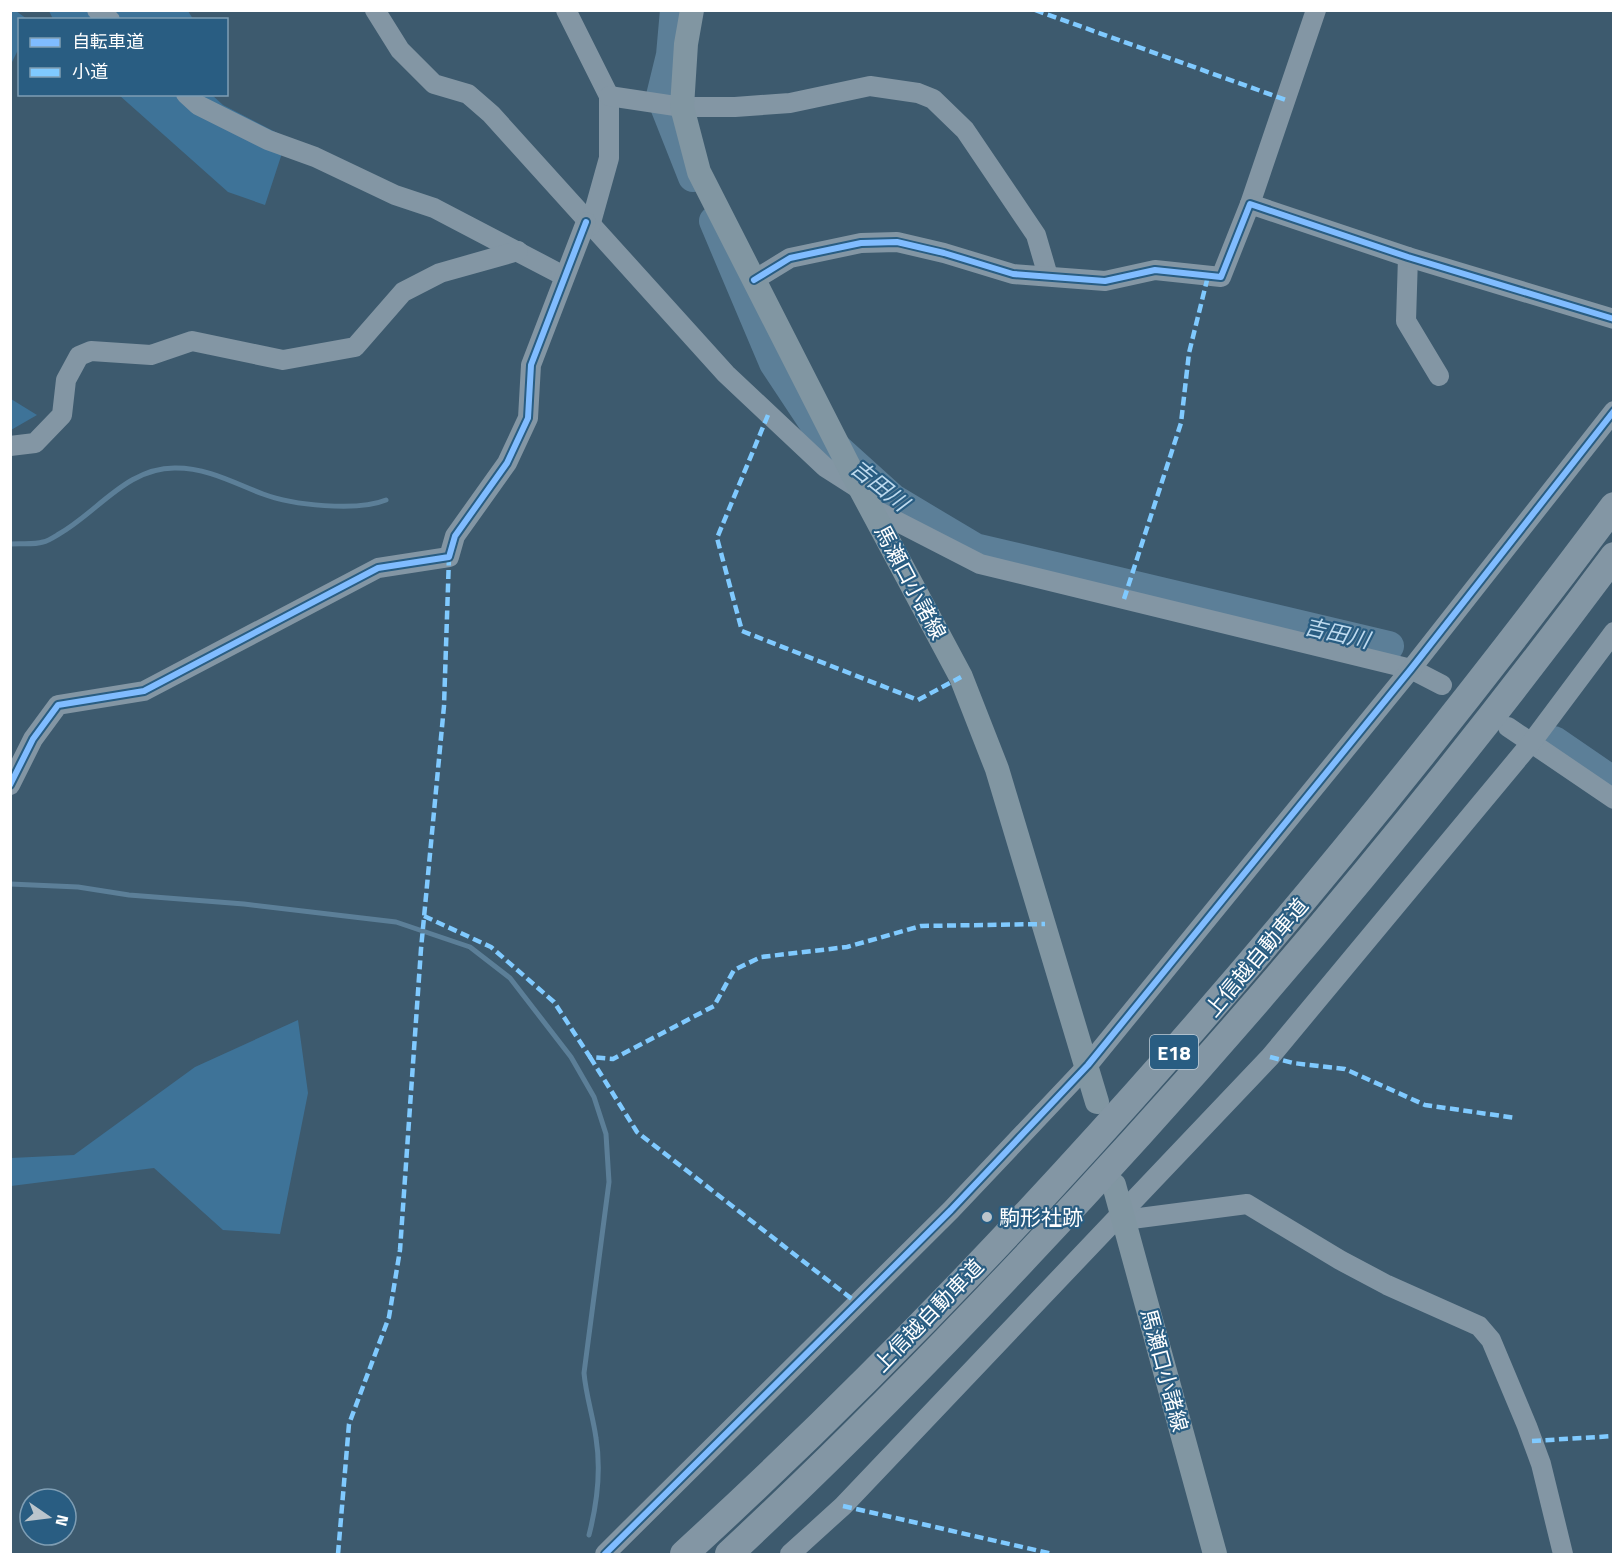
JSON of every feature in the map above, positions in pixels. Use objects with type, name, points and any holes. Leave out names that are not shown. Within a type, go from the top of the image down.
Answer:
[{"type":"highway","name":"上信越自動車道","points":[[684,1554],[820,1424],[952,1291],[1189,1035],[1375,815],[1614,506]]},
{"type":"highway","name":"上信越自動車道","points":[[729,1554],[945,1342],[1128,1148],[1213,1053],[1403,826],[1614,556]]},
{"type":"main road","name":"馬瀬口小諸線","points":[[692,10],[686,44],[682,107],[699,172],[867,500],[961,677],[993,759],[1098,1102]]},
{"type":"main road","name":"馬瀬口小諸線","points":[[1114,1185],[1215,1554]]},
{"type":"street","points":[[375,10],[400,50],[434,84],[468,94],[491,114],[588,224],[743,391],[825,468],[867,500],[980,564],[1411,669],[1442,686]]},
{"type":"street","points":[[10,785],[33,739],[58,705],[144,691],[378,568],[449,557],[455,536],[507,463],[528,418],[531,365],[564,276],[588,224],[609,158],[609,96],[566,10]]},
{"type":"street","points":[[754,280],[790,258],[861,243],[897,242],[944,253],[1013,274],[1105,281],[1155,270],[1221,277],[1250,204],[1316,10]]},
{"type":"street","points":[[609,96],[682,107],[790,103],[870,86],[918,93],[933,99],[965,130],[1036,236],[1048,276]]},
{"type":"street","points":[[188,96],[198,105],[268,140],[315,157],[395,195],[434,208],[564,276]]},
{"type":"street","points":[[1250,204],[1408,257],[1614,319]]},
{"type":"street","points":[[10,446],[35,442],[62,415],[66,380],[79,356],[91,351],[152,355],[192,340],[283,360],[355,347],[403,292],[440,273],[518,251]]},
{"type":"street","points":[[1408,257],[1406,321],[1439,376]]},
{"type":"street","points":[[605,1554],[951,1210],[1088,1065],[1411,669],[1614,411]]},
{"type":"street","points":[[790,1554],[843,1506],[1123,1216],[1270,1057],[1531,743],[1614,633]]},
{"type":"street","points":[[1508,727],[1614,799]]},
{"type":"street","points":[[1123,1216],[1247,1204],[1340,1260],[1479,1326],[1491,1340],[1527,1426],[1541,1464],[1563,1554]]},
{"type":"shaded area","points":[[11,10],[26,18],[18,18],[18,50],[11,64]]},
{"type":"shaded area","points":[[49,11],[188,11],[192,18],[52,18]]},
{"type":"shaded area","points":[[120,96],[213,96],[223,105],[287,138],[265,205],[228,192]]},
{"type":"shaded area","points":[[11,399],[37,415],[11,430]]},
{"type":"shaded area","points":[[298,1020],[308,1093],[280,1234],[223,1230],[154,1168],[11,1186],[11,1158],[74,1155],[195,1067]]},
{"type":"waterway","name":"吉田川","points":[[675,10],[671,55],[661,96],[693,177]]},
{"type":"waterway","name":"吉田川","points":[[714,221],[774,363],[821,434],[893,499],[975,548],[1389,646]]},
{"type":"waterway","points":[[10,544],[49,540],[73,525],[128,483],[143,475],[176,468],[221,477],[275,498],[307,504],[359,506],[386,500]]},
{"type":"waterway","name":"吉田川","points":[[1554,741],[1614,782]]},
{"type":"waterway","points":[[10,884],[78,887],[129,895],[244,904],[396,922],[470,947],[510,978],[571,1057],[594,1097],[606,1134],[609,1182],[584,1373],[595,1430],[598,1462],[596,1499],[589,1535]]},
{"type":"marked path","points":[[1035,10],[1286,100]]},
{"type":"marked path","points":[[1124,599],[1181,423],[1189,353],[1208,276]]},
{"type":"marked path","points":[[768,415],[717,538],[742,631],[918,700],[961,677]]},
{"type":"marked path","points":[[338,1554],[349,1424],[389,1317],[400,1250],[421,949],[444,706],[449,557]]},
{"type":"marked path","points":[[424,916],[491,947],[554,1002],[590,1057],[613,1059],[714,1006],[734,970],[761,957],[847,947],[921,926],[1045,924]]},
{"type":"marked path","points":[[590,1057],[637,1132],[857,1303]]},
{"type":"marked path","points":[[1270,1057],[1293,1063],[1345,1069],[1425,1105],[1516,1118]]},
{"type":"marked path","points":[[1532,1441],[1614,1436]]},
{"type":"marked path","points":[[843,1506],[1053,1554]]},
{"type":"cycle path","points":[[754,280],[790,258],[861,243],[897,242],[944,253],[1013,274],[1105,281],[1155,270],[1221,277],[1250,204],[1408,257],[1614,319]]},
{"type":"cycle path","points":[[10,785],[33,739],[58,705],[144,691],[378,568],[449,557],[455,536],[507,463],[528,418],[531,365],[586,222]]},
{"type":"cycle path","points":[[605,1554],[951,1210],[1088,1065],[1411,669],[1614,411]]},
{"type":"place","name":"駒形社跡","points":[[987,1217]]}]
